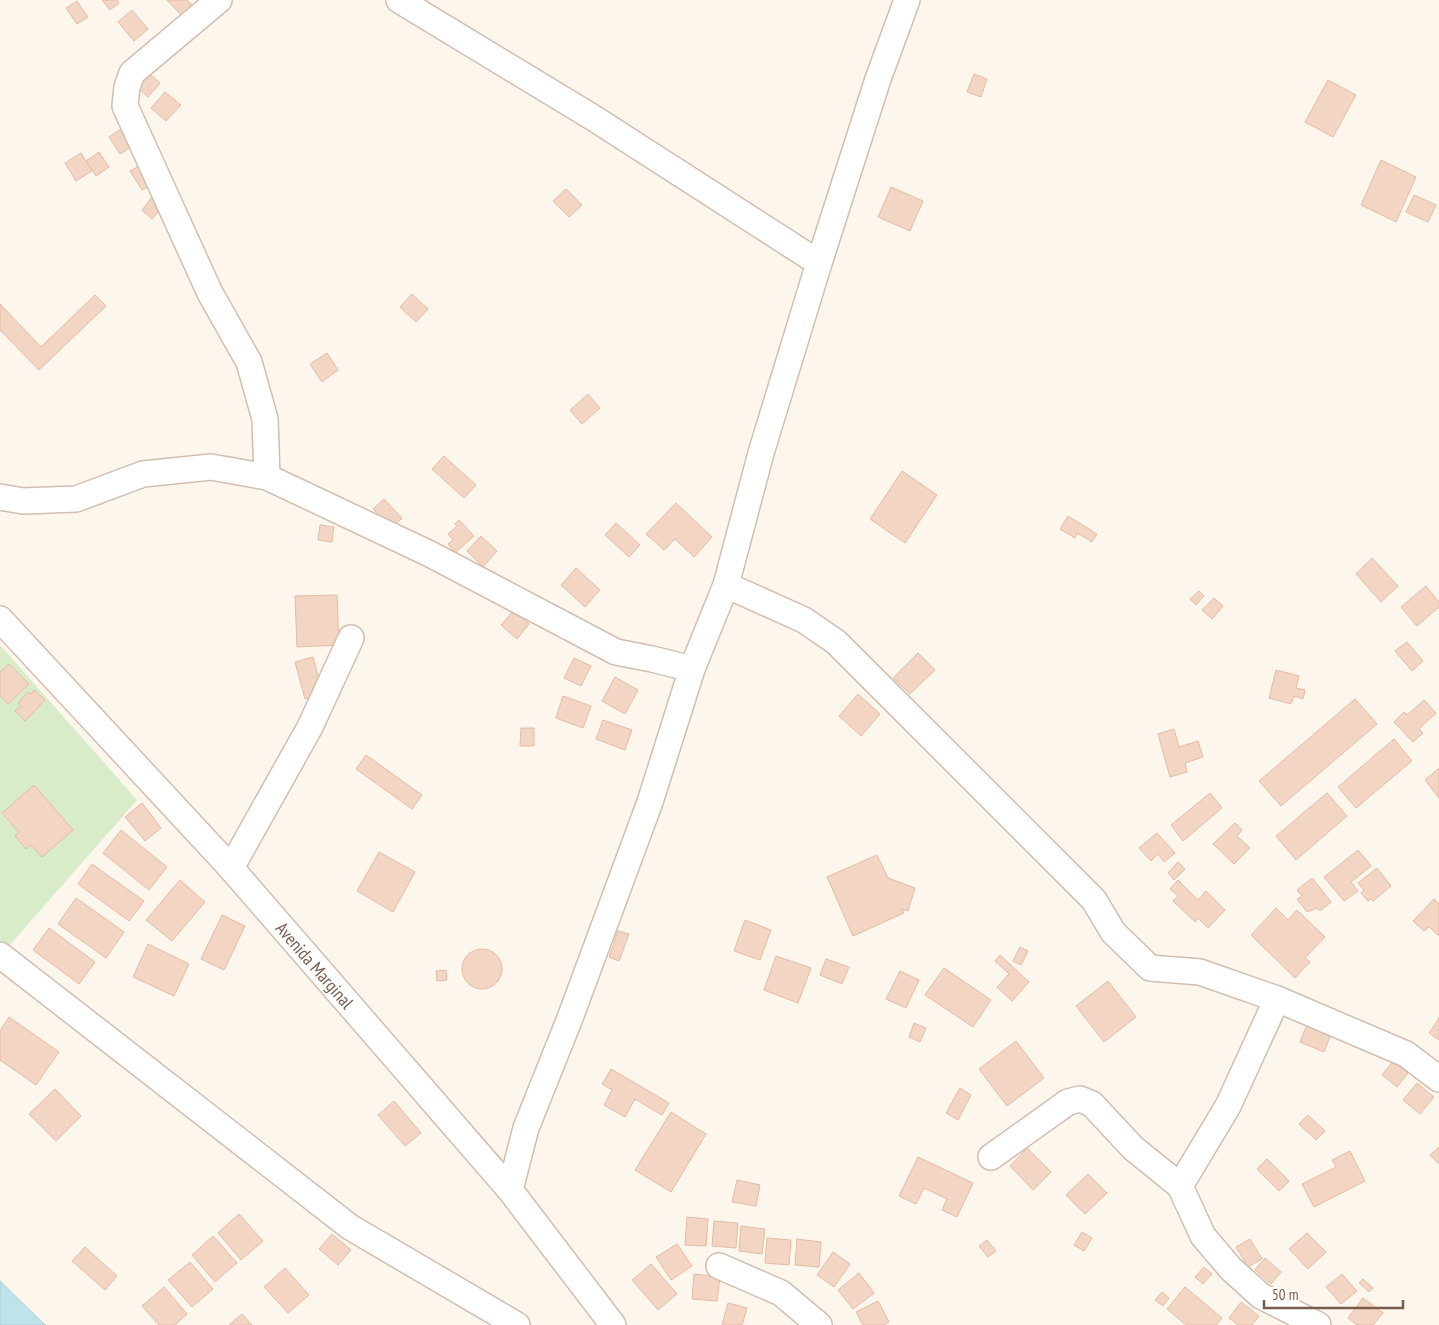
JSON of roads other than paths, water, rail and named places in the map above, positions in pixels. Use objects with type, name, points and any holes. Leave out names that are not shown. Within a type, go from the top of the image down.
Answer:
[{"type":"street","points":[[219,0],[132,73],[127,87],[125,106],[206,284],[249,362],[265,419],[267,477]]},
{"type":"street","points":[[399,0],[592,117],[819,263]]},
{"type":"street","points":[[510,1190],[526,1128],[570,1018],[650,802],[692,670],[726,585],[760,453],[878,79],[907,0]]},
{"type":"street","points":[[0,497],[23,501],[76,499],[143,474],[210,466],[267,477],[430,554],[616,652],[652,658],[692,670]]},
{"type":"street","points":[[726,585],[804,620],[836,642],[1094,900],[1113,932],[1150,968],[1200,972],[1277,999],[1406,1054],[1439,1079]]},
{"type":"street","name":"Avenida Marginal","points":[[0,619],[231,868],[510,1190],[614,1325]]},
{"type":"street","points":[[231,868],[310,727],[351,638]]},
{"type":"street","points":[[0,955],[350,1227],[517,1325]]},
{"type":"street","points":[[1180,1186],[1228,1106],[1277,999]]},
{"type":"street","points":[[991,1157],[1068,1102],[1080,1099],[1092,1104],[1133,1148],[1180,1186],[1203,1236],[1231,1269],[1261,1296],[1318,1325]]},
{"type":"street","points":[[718,1266],[781,1293],[819,1325]]},
{"type":"water","points":[[0,1281],[44,1324],[46,1325],[0,1325]]}]
